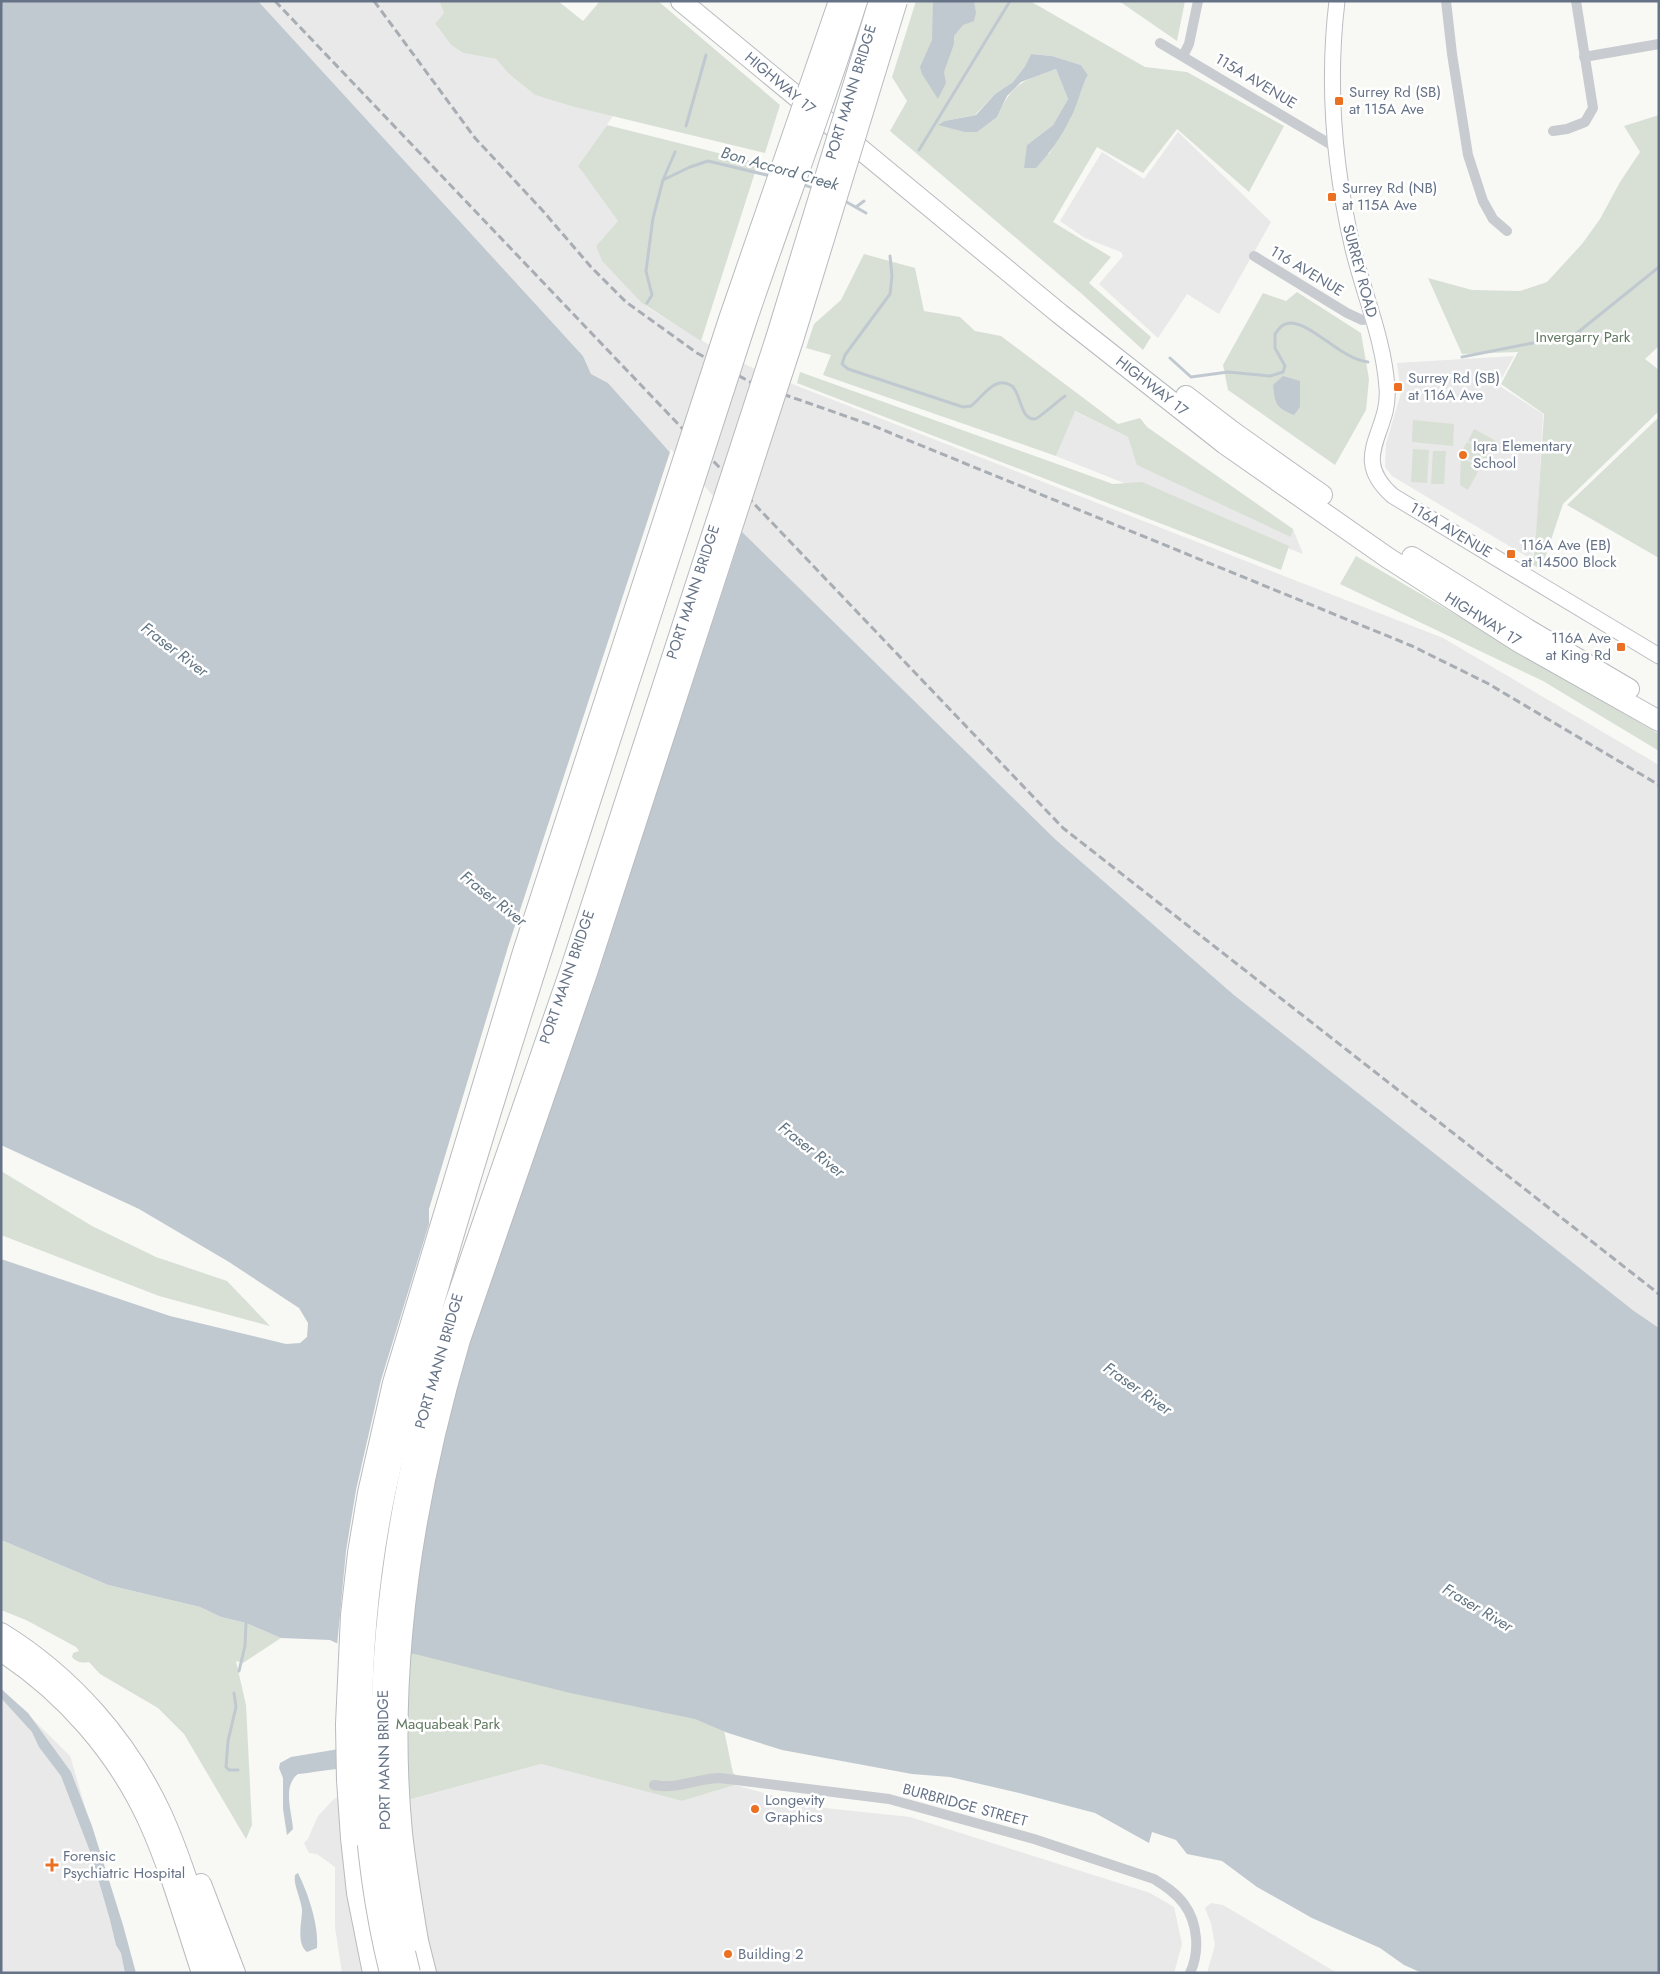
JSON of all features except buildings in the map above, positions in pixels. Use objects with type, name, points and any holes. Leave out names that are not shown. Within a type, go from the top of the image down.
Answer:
[{"type":"highway","name":"HIGHWAY 17","points":[[682,1],[1060,314],[1225,444],[1404,569],[1519,642],[1659,721]]},
{"type":"highway","name":"HIGHWAY 17","points":[[703,1],[1068,304],[1233,432],[1396,548],[1527,629],[1659,706]]},
{"type":"highway","points":[[373,1973],[357,1893],[350,1838],[347,1780],[347,1669],[358,1553],[368,1493],[393,1383],[523,952],[729,319],[839,1]]},
{"type":"highway","name":"PORT MANN BRIDGE","points":[[390,1973],[373,1890],[367,1836],[362,1733],[364,1670],[367,1616],[374,1555],[384,1496],[409,1388],[543,948],[743,334],[857,1]]},
{"type":"highway","name":"PORT MANN BRIDGE","points":[[410,1973],[402,1945],[392,1887],[386,1834],[382,1778],[382,1706],[386,1618],[393,1558],[403,1500],[427,1392],[447,1326],[571,968],[774,344],[879,1]]},
{"type":"highway","points":[[426,1973],[413,1913],[402,1832],[398,1724],[399,1672],[410,1561],[419,1503],[443,1397],[460,1340],[587,973],[787,359],[896,1]]},
{"type":"highway","points":[[1,1634],[38,1658],[66,1682],[93,1709],[152,1784],[174,1820],[202,1886],[235,1973]]},
{"type":"highway","points":[[1,1651],[51,1689],[77,1714],[121,1771],[140,1804],[155,1837],[202,1973]]},
{"type":"highway","points":[[126,1753],[146,1783],[169,1832],[217,1973]]},
{"type":"highway","points":[[168,1871],[191,1973]]},
{"type":"street","points":[[1183,56],[1189,44],[1198,1]]},
{"type":"street","name":"SURREY ROAD","points":[[1337,1],[1332,66],[1335,147],[1346,215],[1384,364],[1388,395],[1373,450],[1372,462],[1376,478]]},
{"type":"street","points":[[1446,1],[1453,62],[1468,155],[1483,201],[1493,219],[1507,231]]},
{"type":"street","points":[[1553,131],[1585,122],[1592,108],[1576,1]]},
{"type":"street","name":"115A AVENUE","points":[[1160,43],[1335,147]]},
{"type":"street","points":[[1584,57],[1659,44]]},
{"type":"street","name":"116 AVENUE","points":[[1254,256],[1347,313],[1362,320],[1372,318]]},
{"type":"street","name":"116A AVENUE","points":[[1376,478],[1393,496],[1659,656]]},
{"type":"street","name":"BURBRIDGE STREET","points":[[654,1785],[666,1787],[704,1779],[720,1778],[889,1799],[1034,1839],[1154,1879],[1171,1890],[1184,1903],[1194,1924],[1197,1945],[1190,1973]]},
{"type":"shaded area","points":[[258,1],[439,1],[444,13],[435,25],[451,45],[463,53],[496,59],[509,74],[535,95],[613,116],[578,166],[618,221],[596,246],[602,261],[648,308],[726,355],[759,371],[1443,638],[1659,765],[1659,1328],[1634,1311],[1234,995],[1055,839],[733,523],[608,383],[591,374],[583,356]]},
{"type":"shaded area","points":[[1178,132],[1271,222],[1219,314],[1187,294],[1158,338],[1099,284],[1123,256],[1121,252],[1085,238],[1060,221],[1102,152],[1144,179]]},
{"type":"shaded area","name":"Iqra Elementary School","points":[[1514,356],[1498,385],[1543,414],[1536,547],[1531,559],[1392,476],[1385,467],[1386,444],[1401,393],[1397,363]]},
{"type":"shaded area","points":[[1074,411],[1128,437],[1293,529],[1303,554],[1056,456]]},
{"type":"shaded area","name":"Forensic Psychiatric Hospital","points":[[1,1688],[70,1756],[134,1973],[1,1973]]},
{"type":"shaded area","points":[[389,1764],[394,1804],[541,1764],[682,1801],[735,1785],[815,1807],[910,1817],[1150,1893],[1174,1907],[1182,1944],[1174,1973],[431,1973],[429,1964],[362,1973],[342,1973],[335,1927],[335,1867],[317,1854],[309,1853],[304,1843],[308,1839],[318,1816],[333,1800]]},
{"type":"shaded area","points":[[1211,1903],[1223,1905],[1337,1973],[1207,1973],[1215,1945],[1211,1923],[1205,1908]]},
{"type":"green space","points":[[439,1],[558,1],[583,21],[600,1],[658,1],[780,105],[765,153],[575,107],[535,95],[509,74],[496,59],[463,53],[451,45],[435,24],[444,13]]},
{"type":"green space","points":[[916,1],[1030,1],[1145,67],[1187,72],[1284,126],[1249,192],[1177,129],[1143,173],[1097,147],[1053,222],[1111,257],[1089,283],[1151,337],[1143,350],[1082,294],[890,131],[907,101],[892,77]],"holes":[[[1031,54],[1052,56],[1081,65],[1088,75],[1070,119],[1049,154],[1027,145],[1053,125],[1068,99],[1056,69],[1019,85],[1008,97],[997,117],[939,124],[944,121],[975,115],[995,94],[1013,82]]]},
{"type":"green space","points":[[1119,1],[1185,1],[1177,41]]},
{"type":"green space","name":"Invergarry Park","points":[[1659,115],[1659,346],[1645,359],[1659,370],[1659,411],[1563,504],[1541,570],[1532,564],[1535,549],[1544,414],[1501,384],[1518,352],[1462,354],[1428,278],[1472,290],[1520,291],[1547,282],[1582,244],[1600,219],[1620,182],[1640,152],[1624,126]]},
{"type":"green space","points":[[607,125],[758,163],[701,341],[642,303],[602,261],[596,246],[618,221],[578,166]]},
{"type":"green space","points":[[864,254],[915,268],[924,311],[960,317],[975,331],[1001,336],[1118,424],[1140,418],[1147,427],[1293,529],[1291,537],[1137,465],[1128,437],[1075,411],[1056,456],[823,375],[831,355],[806,348],[814,324],[841,300]]},
{"type":"green space","points":[[1297,292],[1361,333],[1369,379],[1366,410],[1335,465],[1228,390],[1223,365],[1263,293],[1286,301]]},
{"type":"green space","points":[[800,372],[1113,484],[1142,482],[1289,546],[1281,570],[797,383]]},
{"type":"green space","points":[[1659,417],[1659,558],[1567,505]]},
{"type":"green space","points":[[1413,420],[1454,424],[1453,446],[1412,442]]},
{"type":"green space","points":[[1474,429],[1496,441],[1490,453],[1468,441]]},
{"type":"green space","points":[[1467,442],[1489,454],[1482,466],[1460,454]]},
{"type":"green space","points":[[1413,449],[1429,450],[1427,483],[1411,482]]},
{"type":"green space","points":[[1433,451],[1446,451],[1444,484],[1431,484]]},
{"type":"green space","points":[[1461,457],[1480,468],[1468,490],[1460,485]]},
{"type":"green space","points":[[1356,556],[1659,734],[1659,751],[1543,681],[1340,584]]},
{"type":"green space","points":[[1,1171],[92,1226],[156,1257],[227,1281],[270,1326],[159,1296],[1,1235]]},
{"type":"green space","points":[[1,1540],[108,1585],[200,1607],[221,1617],[246,1623],[281,1638],[243,1663],[236,1661],[246,1705],[252,1825],[246,1839],[184,1734],[158,1708],[100,1674],[89,1662],[80,1662],[74,1659],[72,1657],[73,1653],[79,1651],[76,1647],[26,1620],[1,1610]]},
{"type":"green space","name":"Maquabeak Park","points":[[406,1643],[723,1725],[733,1773],[737,1776],[733,1775],[735,1785],[682,1801],[541,1764],[393,1804]]},
{"type":"water","name":"Fraser River","points":[[1,1],[258,1],[583,356],[591,374],[608,383],[733,523],[1055,839],[1234,995],[1634,1311],[1659,1328],[1659,1973],[1422,1973],[1404,1965],[1380,1948],[1312,1918],[1257,1887],[1222,1861],[1187,1854],[1176,1840],[1152,1832],[1149,1843],[1095,1813],[950,1777],[912,1774],[782,1750],[728,1733],[695,1719],[570,1693],[415,1654],[374,1653],[351,1650],[330,1640],[281,1638],[246,1623],[221,1617],[200,1607],[108,1585],[1,1540],[1,1259],[170,1316],[286,1344],[300,1343],[307,1337],[308,1323],[299,1308],[229,1262],[139,1209],[1,1145]]},
{"type":"water","points":[[933,1],[974,1],[976,13],[974,21],[963,25],[954,36],[954,44],[944,72],[946,83],[938,99],[922,74],[920,67],[932,40]]},
{"type":"water","points":[[1031,54],[1052,56],[1081,65],[1088,75],[1067,126],[1051,151],[1036,168],[1024,168],[1027,145],[1053,125],[1068,99],[1056,69],[1021,82],[1007,96],[997,117],[977,132],[965,132],[938,125],[944,121],[976,115],[995,94],[1013,82]]},
{"type":"water","points":[[1283,376],[1300,381],[1300,407],[1294,415],[1283,410],[1276,401],[1273,385]]},
{"type":"water","points":[[1,1689],[28,1713],[71,1772],[92,1826],[136,1973],[125,1973],[121,1953],[116,1945],[91,1854],[61,1776],[39,1747],[32,1732],[1,1698]]},
{"type":"water","points":[[345,1748],[348,1769],[298,1774],[293,1779],[290,1785],[289,1800],[293,1829],[287,1835],[283,1809],[283,1778],[279,1768],[280,1763],[291,1757]]},
{"type":"water","points":[[298,1873],[315,1919],[317,1948],[307,1952],[301,1938],[302,1910],[295,1879],[295,1875]]},
{"type":"pier","points":[[671,449],[743,529],[596,976],[467,1343],[426,1504],[408,1657],[351,1653],[337,1646],[346,1551],[356,1490],[381,1380],[429,1224],[429,1209],[508,947]]},
{"type":"waterway","points":[[919,150],[1010,1]]},
{"type":"waterway","points":[[686,126],[706,55]]},
{"type":"waterway","points":[[663,180],[675,152]]},
{"type":"waterway","name":"Bon Accord Creek","points":[[647,303],[652,295],[646,271],[653,218],[663,180],[708,161],[771,176]]},
{"type":"waterway","name":"Bon Accord Creek","points":[[801,184],[814,188]]},
{"type":"waterway","name":"Bon Accord Creek","points":[[843,200],[866,213]]},
{"type":"waterway","points":[[856,207],[864,201]]},
{"type":"waterway","name":"Bon Accord Creek","points":[[890,256],[892,276],[890,294],[845,355],[842,364],[848,369],[963,407],[971,406],[994,385],[1006,383],[1015,389],[1026,415],[1035,419],[1065,396]]},
{"type":"waterway","name":"Bon Accord Creek","points":[[1577,333],[1659,267]]},
{"type":"waterway","name":"Bon Accord Creek","points":[[1170,358],[1191,377],[1228,372],[1270,376],[1283,372],[1285,366],[1275,348],[1275,334],[1282,326],[1291,323],[1309,329],[1348,355],[1368,362]]},
{"type":"waterway","name":"Bon Accord Creek","points":[[1462,357],[1563,337]]},
{"type":"waterway","points":[[239,1671],[245,1646],[246,1623]]},
{"type":"waterway","points":[[234,1693],[236,1707],[228,1741],[226,1767],[229,1770],[238,1770]]},
{"type":"railway","points":[[275,1],[1063,828],[1659,1294]]},
{"type":"railway","points":[[374,1],[475,138],[543,211],[591,267],[626,302],[697,353],[754,384],[871,425],[1412,646],[1487,683],[1659,785]]},
{"type":"place","name":"Surrey Rd (SB) at 115A Ave","points":[[1339,101]]},
{"type":"place","name":"Surrey Rd (NB) at 115A Ave","points":[[1332,197]]},
{"type":"place","name":"Surrey Rd (SB) at 116A Ave","points":[[1398,387]]},
{"type":"place","name":"Iqra Elementary School","points":[[1463,455]]},
{"type":"place","name":"116A Ave (EB) at 14500 Block","points":[[1511,554]]},
{"type":"place","name":"116A Ave at King Rd","points":[[1621,647]]},
{"type":"place","name":"Longevity Graphics","points":[[755,1809]]},
{"type":"place","name":"Forensic Psychiatric Hospital","points":[[52,1865]]},
{"type":"place","name":"Building 2","points":[[728,1954]]}]
